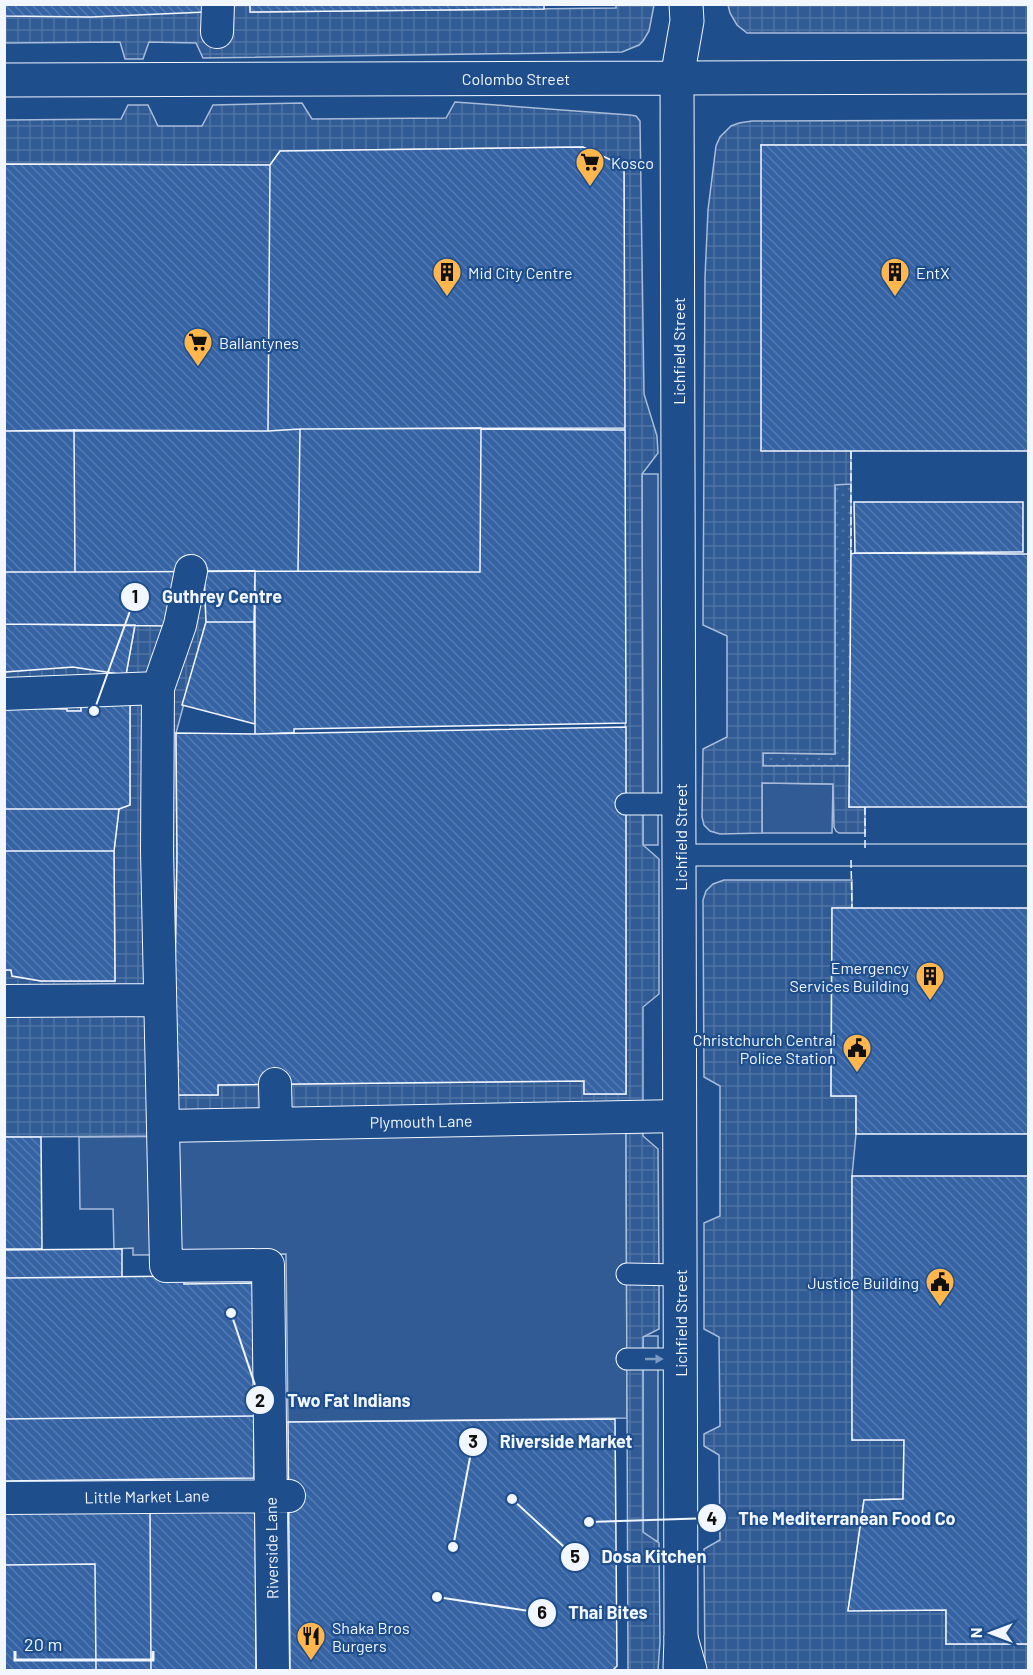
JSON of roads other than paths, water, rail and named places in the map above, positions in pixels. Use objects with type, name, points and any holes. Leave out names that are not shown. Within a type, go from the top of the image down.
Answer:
[{"type":"street","name":"Lichfield Street","points":[[680,1671],[677,78],[687,21],[686,4]]},
{"type":"street","name":"Colombo Street","points":[[4,80],[1029,77]]},
{"type":"street","points":[[163,1126],[157,851],[158,688],[180,625],[191,571]]},
{"type":"street","points":[[4,694],[158,688]]},
{"type":"street","points":[[4,1001],[160,1000]]},
{"type":"street","points":[[275,1084],[276,1124]]},
{"type":"street","name":"Plymouth Lane","points":[[163,1126],[680,1116]]},
{"type":"street","name":"Riverside Lane","points":[[163,1126],[166,1266],[268,1265],[270,1425],[280,1496],[273,1671]]},
{"type":"street","name":"Little Market Lane","points":[[4,1498],[280,1496]]},
{"type":"street","points":[[681,1638],[690,1671]]},
{"type":"lane","points":[[626,804],[680,804]]},
{"type":"lane","points":[[680,855],[1029,855]]},
{"type":"lane","points":[[627,1274],[680,1275]]},
{"type":"lane","points":[[627,1359],[680,1359]]},
{"type":"place","name":"Kosco","points":[[590,188]]},
{"type":"place","name":"Mid City Centre","points":[[447,298]]},
{"type":"place","name":"EntX","points":[[895,298]]},
{"type":"place","name":"Ballantynes","points":[[198,368]]},
{"type":"place","name":"Guthrey Centre","points":[[94,711]]},
{"type":"place","name":"Emergency Services Building","points":[[930,1002]]},
{"type":"place","name":"Christchurch Central Police Station","points":[[857,1074]]},
{"type":"place","name":"Justice Building","points":[[940,1308]]},
{"type":"place","name":"Two Fat Indians","points":[[231,1313]]},
{"type":"place","name":"Dosa Kitchen","points":[[512,1499]]},
{"type":"place","name":"The Mediterranean Food Co","points":[[589,1522]]},
{"type":"place","name":"Riverside Market","points":[[453,1547]]},
{"type":"place","name":"Thai Bites","points":[[437,1597]]},
{"type":"place","name":"Shaka Bros Burgers","points":[[311,1662]]}]
